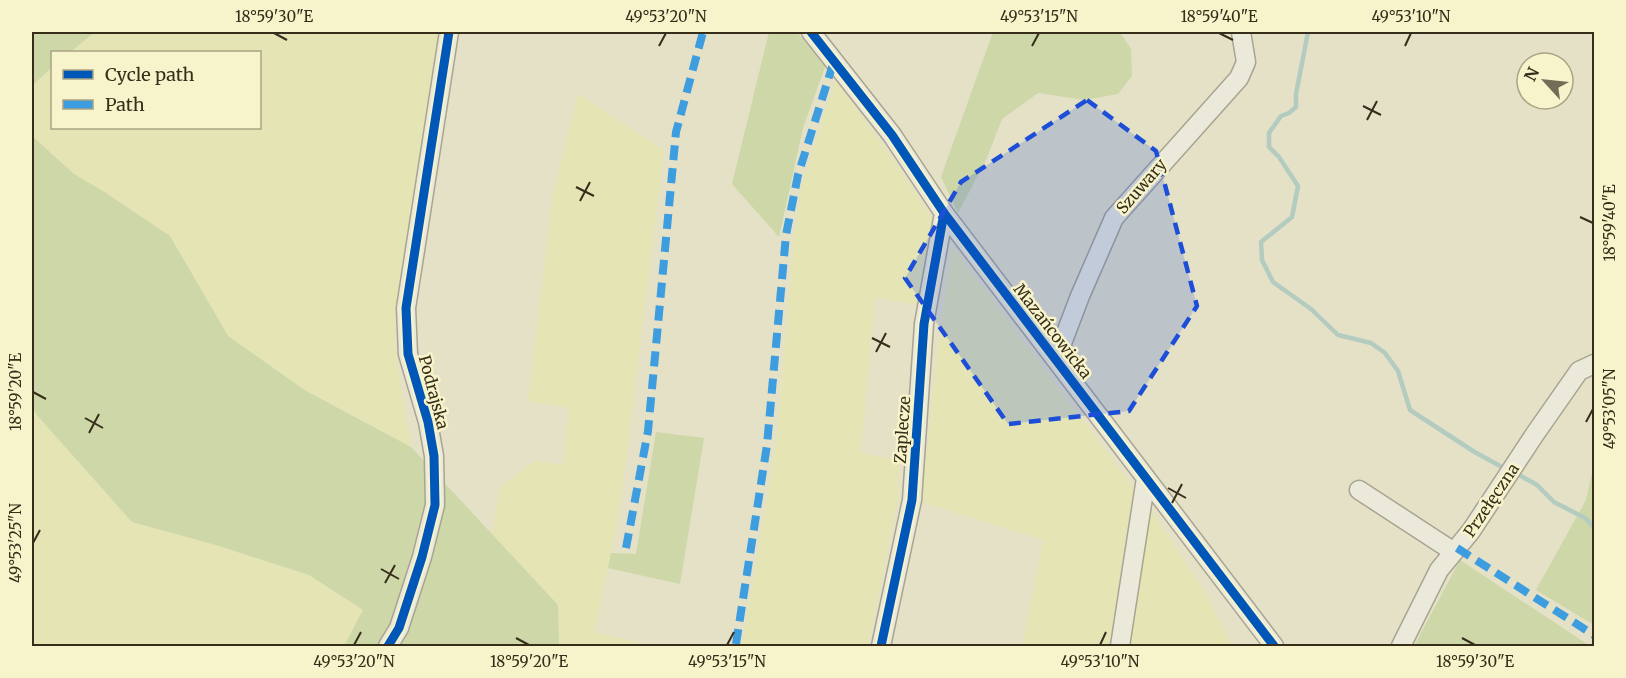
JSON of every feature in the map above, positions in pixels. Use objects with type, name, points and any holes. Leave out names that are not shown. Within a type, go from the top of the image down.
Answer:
[{"type":"street","name":"Podrajska","points":[[388,646],[399,628],[406,608],[435,505],[434,456],[428,422],[408,354],[406,308],[449,32]]},
{"type":"street","name":"Mazańcowicka","points":[[811,32],[892,135],[944,213],[1274,646]]},
{"type":"street","name":"Szuwary","points":[[1056,359],[1114,218],[1239,78],[1246,62],[1241,32]]},
{"type":"street","name":"Zaplecze","points":[[881,646],[912,500],[924,324],[944,213]]},
{"type":"street","name":"Przełęczna","points":[[1401,646],[1439,570],[1471,531],[1579,371],[1594,364]]},
{"type":"street","points":[[1120,646],[1146,478]]},
{"type":"street","points":[[1359,490],[1454,552]]},
{"type":"highlighted area","points":[[1087,100],[1156,151],[1197,306],[1129,411],[1008,424],[905,278],[961,182]]},
{"type":"green space","points":[[32,32],[95,32],[71,51],[51,51],[51,68],[32,86]]},
{"type":"green space","points":[[95,32],[439,32],[395,309],[396,355],[411,447],[306,391],[228,336],[170,236],[74,174],[32,136],[32,86],[51,68],[51,129],[261,129],[261,51],[71,51]]},
{"type":"green space","points":[[769,32],[797,32],[825,67],[803,128],[779,237],[732,184]]},
{"type":"green space","points":[[993,32],[1120,32],[1131,49],[1132,76],[1118,94],[1084,100],[1038,93],[1002,119],[986,160],[958,213],[941,177]]},
{"type":"green space","points":[[835,80],[890,155],[933,220],[917,305],[875,298],[861,453],[900,460],[898,499],[868,646],[742,646],[776,443],[794,234],[802,183]]},
{"type":"green space","points":[[578,94],[664,150],[621,503],[595,632],[654,646],[559,646],[558,605],[492,534],[500,487],[536,460],[563,465],[569,408],[528,401],[553,192]]},
{"type":"green space","points":[[32,136],[74,174],[170,236],[228,336],[306,391],[411,447],[558,605],[559,646],[344,646],[363,610],[309,575],[216,545],[132,522],[36,414],[32,406]]},
{"type":"green space","points":[[952,247],[1133,487],[1109,646],[1022,646],[1043,540],[921,502],[940,329]]},
{"type":"green space","points":[[32,406],[36,414],[132,522],[216,545],[309,575],[364,610],[344,646],[32,646]]},
{"type":"green space","points":[[656,432],[704,438],[680,584],[608,568],[611,553],[636,554]]},
{"type":"green space","points":[[1594,464],[1594,625],[1536,590],[1586,500]]},
{"type":"green space","points":[[1150,509],[1204,590],[1232,646],[1129,646]]},
{"type":"green space","points":[[1460,560],[1590,646],[1414,646]]},
{"type":"waterway","points":[[1308,32],[1296,94],[1296,107],[1281,116],[1269,133],[1269,147],[1279,157],[1298,186],[1292,217],[1261,242],[1262,260],[1273,282],[1311,309],[1338,335],[1371,343],[1385,353],[1398,371],[1410,410],[1500,466]]},
{"type":"waterway","points":[[1521,476],[1537,485],[1554,502],[1585,518],[1594,527]]},
{"type":"marked path","points":[[626,548],[648,431],[676,132],[703,32]]},
{"type":"marked path","points":[[736,644],[767,445],[786,235],[798,175],[834,61]]},
{"type":"marked path","points":[[1457,548],[1594,635]]},
{"type":"cycle path","points":[[388,646],[399,628],[422,557],[435,505],[434,456],[428,422],[408,354],[406,308],[449,32]]},
{"type":"cycle path","points":[[811,32],[892,135],[944,213],[1274,646]]},
{"type":"cycle path","points":[[881,646],[912,500],[924,324],[944,213]]}]
